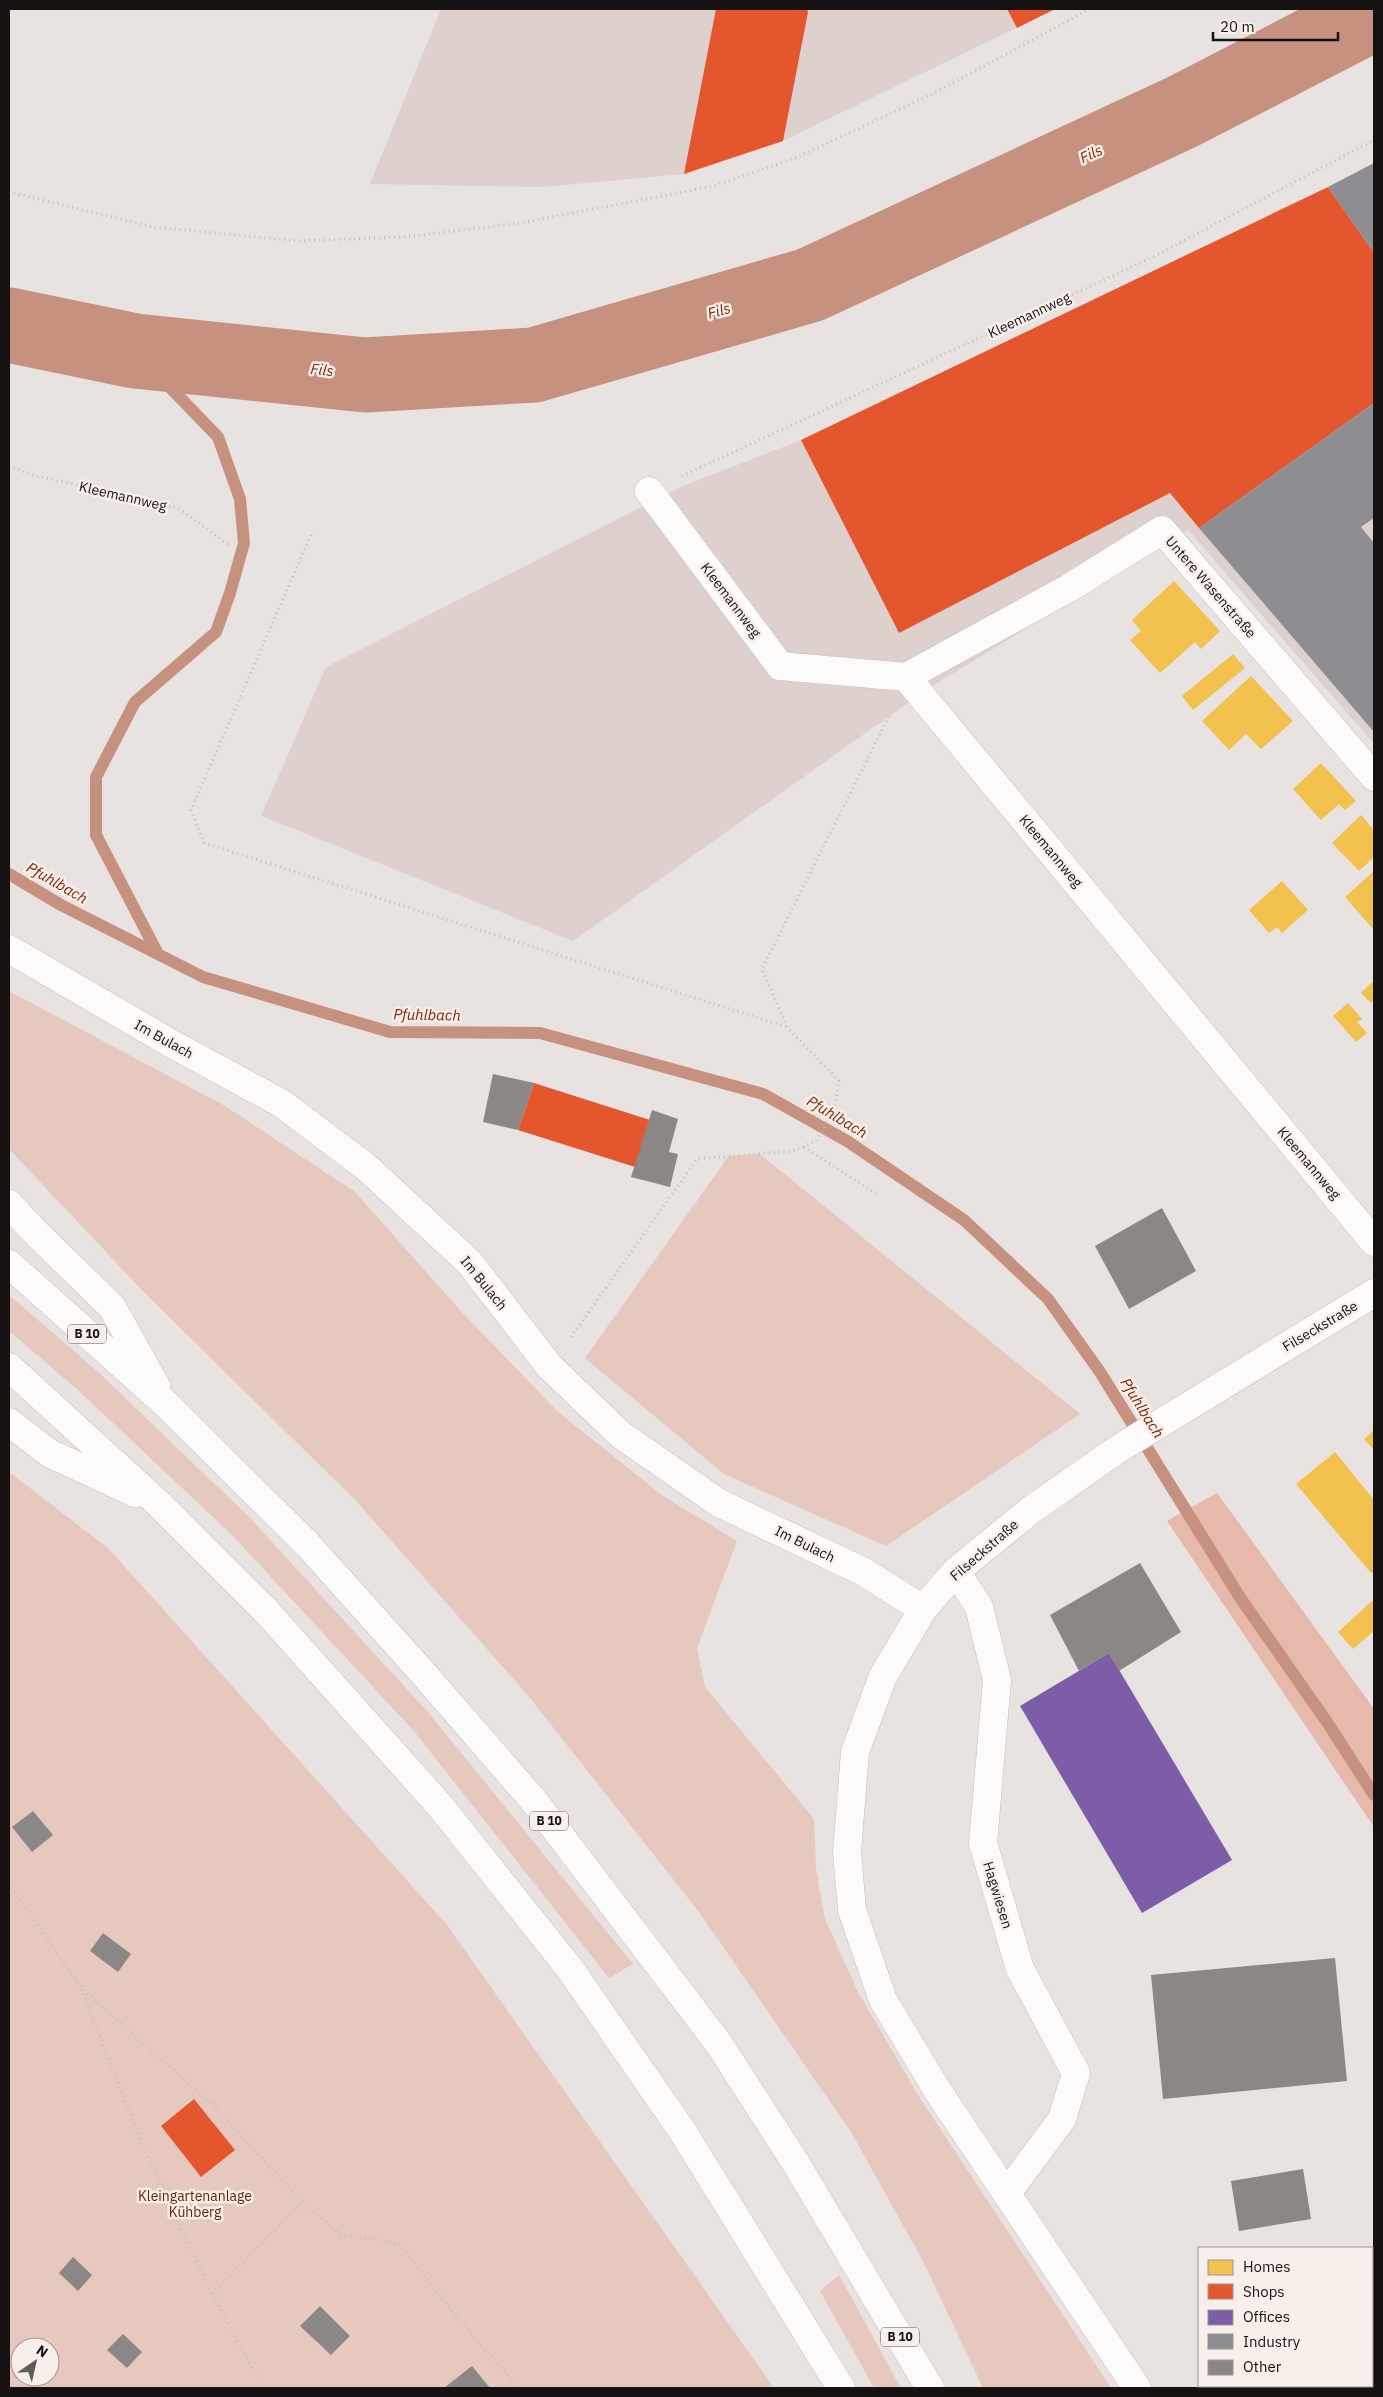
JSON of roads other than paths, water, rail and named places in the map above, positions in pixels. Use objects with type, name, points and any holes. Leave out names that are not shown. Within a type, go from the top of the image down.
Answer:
[{"type":"main road","name":"Kleemannweg","points":[[649,491],[780,666],[906,677],[1374,1242]]},
{"type":"main road","name":"Untere Wasenstraße","points":[[906,677],[1068,588],[1162,530],[1374,777]]},
{"type":"main road","name":"Im Bulach","points":[[9,949],[172,1044],[281,1103],[366,1167],[469,1262],[550,1367],[621,1435],[720,1503],[862,1571],[923,1609]]},
{"type":"main road","points":[[9,1204],[112,1307],[166,1404]]},
{"type":"main road","name":"B 10","points":[[9,1264],[166,1404],[308,1545],[534,1801],[719,2044],[796,2162],[930,2388]]},
{"type":"main road","name":"Filseckstraße","points":[[1138,2388],[939,2093],[883,2000],[852,1910],[847,1852],[855,1752],[882,1676],[923,1609],[956,1571],[1030,1510],[1115,1452],[1174,1414],[1374,1293]]},
{"type":"main road","points":[[9,1367],[159,1504],[267,1612],[441,1807],[570,1969],[682,2132],[841,2388]]},
{"type":"main road","points":[[9,1422],[49,1453],[159,1504]]},
{"type":"main road","name":"Hagwiesen","points":[[956,1571],[979,1607],[997,1680],[983,1843],[1020,1969],[1076,2072],[1062,2119],[1007,2193]]},
{"type":"waterway","name":"Fils","points":[[9,325],[135,351],[365,375],[534,365],[810,285],[1182,112],[1374,13]]},
{"type":"waterway","points":[[135,351],[218,437],[240,499],[244,543],[230,593],[216,632],[135,702],[96,777],[96,835],[158,954]]},
{"type":"waterway","name":"Pfuhlbach","points":[[9,874],[61,905],[203,977],[390,1032],[540,1033],[763,1094],[847,1141],[964,1220],[1048,1299],[1100,1372],[1241,1599],[1329,1725],[1374,1795]]},
{"type":"park label","name":"Kleingartenanlage Kühberg","points":[[195,2204]]}]
